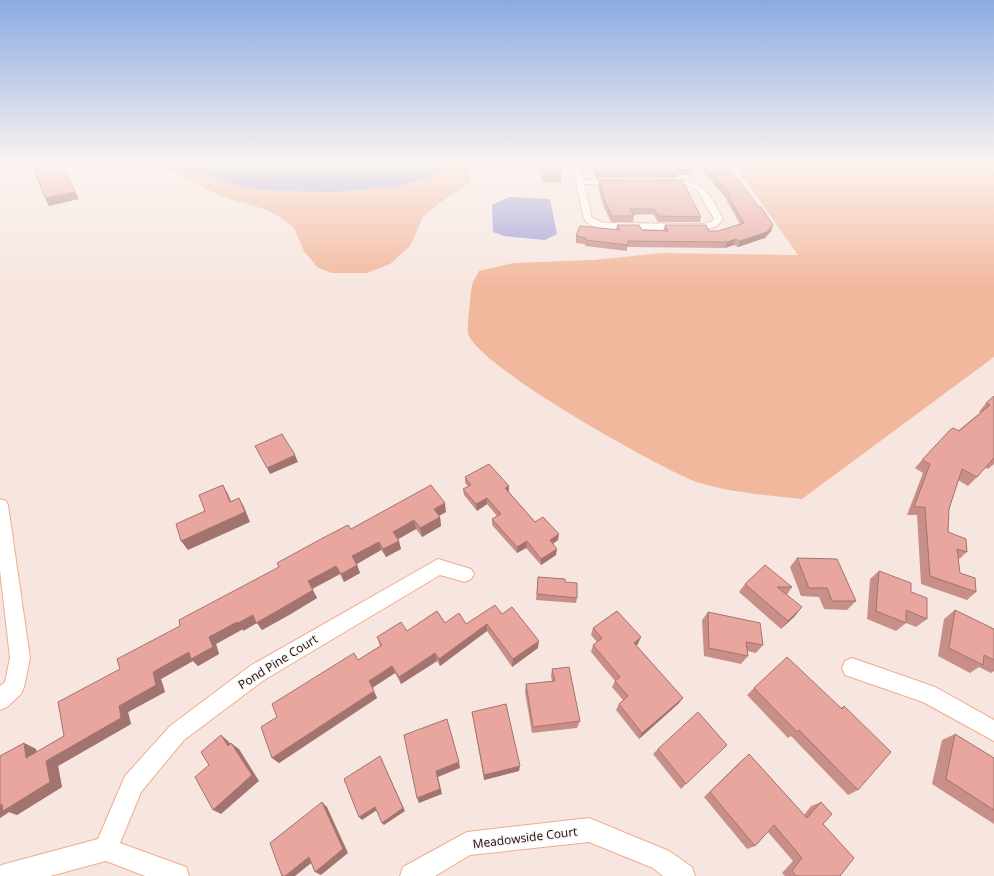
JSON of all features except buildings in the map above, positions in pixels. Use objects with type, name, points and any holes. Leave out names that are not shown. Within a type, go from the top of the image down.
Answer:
[{"type":"street","points":[[585,205],[588,219],[593,223],[603,226],[704,227],[714,224],[719,219],[711,205]]},
{"type":"street","points":[[0,505],[20,658],[14,687],[0,700]]},
{"type":"street","name":"Pond Pine Court","points":[[106,850],[133,784],[177,733],[257,673],[438,567],[465,574]]},
{"type":"street","points":[[852,668],[928,694],[994,731]]},
{"type":"street","name":"Meadowside Court","points":[[412,876],[467,844],[589,830],[661,859],[683,876]]},
{"type":"street","points":[[5,876],[106,850],[177,876]]},
{"type":"shaded area","points":[[250,205],[437,205],[423,217],[410,246],[390,264],[367,273],[332,273],[317,267],[304,251],[294,228],[277,215]]},
{"type":"shaded area","points":[[763,205],[994,205],[994,357],[802,499],[723,489],[697,482],[677,473],[611,438],[534,391],[502,368],[478,348],[468,333],[472,285],[479,271],[513,263],[593,260],[662,253],[798,255]]},
{"type":"water","points":[[492,205],[551,205],[557,234],[545,240],[504,236],[493,232]]}]
